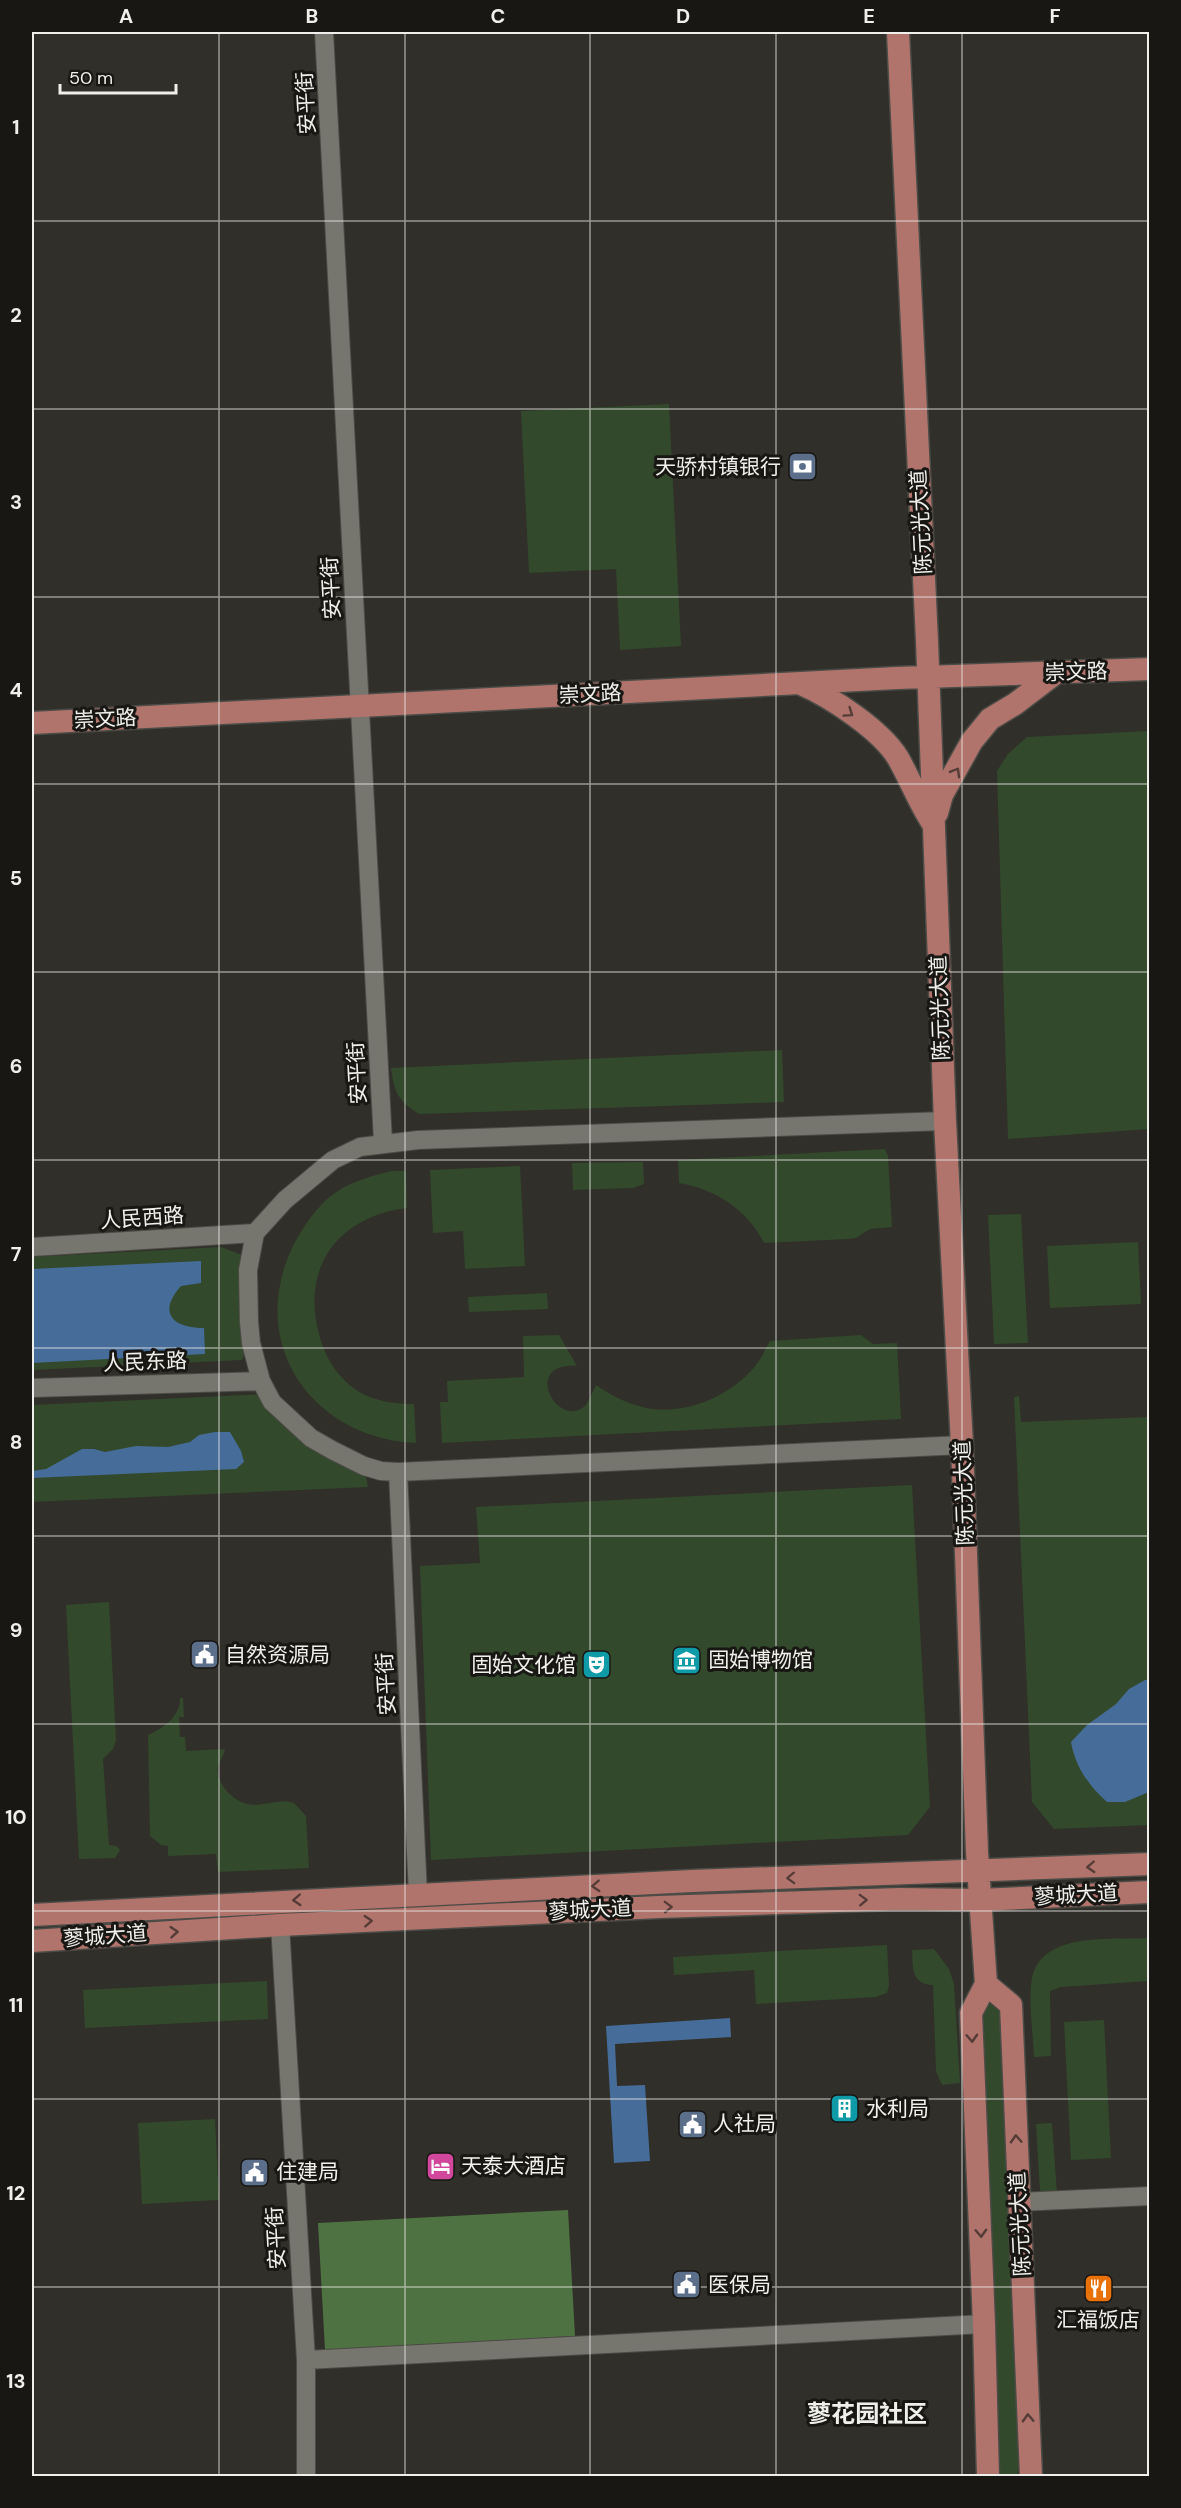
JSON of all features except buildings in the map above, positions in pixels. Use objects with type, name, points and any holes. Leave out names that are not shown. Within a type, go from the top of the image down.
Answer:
[{"type":"main road","name":"陈元光大道","points":[[898,32],[928,677],[945,1121],[962,1445],[978,1872],[986,1984],[971,2013],[988,2476]]},
{"type":"main road","name":"崇文路","points":[[32,723],[799,683],[1149,669]]},
{"type":"main road","points":[[933,826],[942,795],[972,741],[990,719],[1015,704],[1057,672]]},
{"type":"main road","points":[[799,683],[822,693],[868,726],[885,742],[897,756],[917,799],[933,826]]},
{"type":"main road","name":"蓼城大道","points":[[32,1915],[680,1882],[1149,1864]]},
{"type":"main road","name":"蓼城大道","points":[[32,1941],[280,1925],[682,1906],[899,1899],[980,1900],[1149,1892]]},
{"type":"main road","name":"陈元光大道","points":[[986,1984],[1011,2005],[1031,2476]]},
{"type":"street","name":"安平街","points":[[324,32],[383,1142]]},
{"type":"street","points":[[945,1121],[383,1142],[360,1147],[333,1160],[285,1200],[255,1233],[248,1270],[250,1343],[261,1382],[272,1402],[311,1438],[364,1466],[381,1471],[399,1472],[962,1445]]},
{"type":"street","name":"人民西路","points":[[32,1247],[255,1233]]},
{"type":"street","name":"人民东路","points":[[32,1388],[261,1382]]},
{"type":"street","name":"安平街","points":[[399,1472],[418,1894]]},
{"type":"street","name":"安平街","points":[[280,1925],[306,2360],[306,2476]]},
{"type":"street","points":[[1019,2202],[1149,2196]]},
{"type":"street","points":[[306,2360],[984,2324]]},
{"type":"green space","points":[[669,404],[681,646],[620,650],[616,569],[529,573],[521,411]]},
{"type":"green space","points":[[1149,731],[1149,1129],[1008,1139],[997,771],[1008,754],[1027,737]]},
{"type":"green space","points":[[782,1050],[784,1102],[419,1114],[406,1105],[398,1095],[391,1068]]},
{"type":"green space","points":[[885,1149],[888,1156],[892,1227],[870,1229],[856,1238],[764,1243],[749,1220],[729,1202],[705,1190],[679,1183],[678,1160]]},
{"type":"green space","points":[[643,1162],[644,1184],[633,1188],[573,1190],[572,1163]]},
{"type":"green space","points":[[520,1166],[525,1266],[465,1269],[463,1231],[433,1233],[430,1170]]},
{"type":"green space","points":[[392,1171],[406,1171],[407,1208],[363,1221],[332,1247],[322,1265],[316,1284],[315,1306],[318,1330],[324,1350],[340,1376],[365,1395],[395,1403],[414,1404],[416,1443],[379,1437],[346,1424],[318,1404],[297,1378],[283,1349],[278,1316],[281,1280],[294,1244],[314,1214],[333,1194],[347,1186]]},
{"type":"green space","points":[[1021,1214],[1028,1343],[994,1344],[988,1215]]},
{"type":"green space","points":[[1138,1242],[1141,1304],[1050,1308],[1047,1246]]},
{"type":"green space","points":[[221,1247],[242,1255],[245,1353],[242,1360],[32,1370],[32,1257]]},
{"type":"green space","points":[[547,1293],[548,1309],[469,1312],[468,1297]]},
{"type":"green space","points":[[559,1335],[577,1366],[560,1368],[551,1374],[548,1383],[555,1403],[564,1409],[574,1411],[585,1406],[596,1385],[622,1400],[652,1409],[682,1408],[712,1399],[738,1383],[750,1372],[770,1341],[861,1335],[873,1344],[897,1343],[901,1419],[442,1443],[440,1402],[448,1402],[447,1381],[524,1377],[523,1336]]},
{"type":"green space","points":[[269,1394],[272,1402],[364,1466],[368,1487],[32,1502],[32,1405]]},
{"type":"green space","points":[[1019,1396],[1021,1422],[1149,1417],[1149,1825],[1054,1829],[1032,1802],[1014,1397]]},
{"type":"green space","points":[[912,1485],[930,1807],[908,1835],[431,1860],[420,1566],[480,1563],[476,1507]]},
{"type":"green space","points":[[109,1602],[116,1740],[113,1749],[103,1759],[109,1845],[117,1846],[120,1850],[115,1858],[79,1859],[66,1605]]},
{"type":"green space","points":[[180,1698],[183,1698],[184,1717],[179,1717],[180,1737],[185,1737],[186,1751],[225,1749],[218,1773],[225,1789],[246,1804],[286,1801],[294,1803],[306,1816],[309,1868],[218,1872],[216,1854],[168,1856],[168,1846],[161,1845],[150,1836],[148,1735],[165,1725],[174,1716],[180,1704]]},
{"type":"green space","points":[[1149,1938],[1149,1981],[1061,1987],[1050,1991],[1051,2056],[1034,2057],[1031,1986],[1038,1963],[1049,1952],[1080,1941]]},
{"type":"green space","points":[[887,1945],[889,1985],[887,1993],[876,1997],[756,2004],[754,1970],[674,1975],[673,1957]]},
{"type":"green space","points":[[934,1949],[949,1969],[954,1984],[960,2083],[942,2085],[936,2071],[933,1985],[921,1982],[913,1969],[912,1950]]},
{"type":"green space","points":[[267,1981],[268,2019],[85,2028],[83,1990]]},
{"type":"green space","points":[[988,2003],[998,2006],[1002,2013],[1019,2464],[1017,2476],[998,2476],[982,2007]]},
{"type":"green space","points":[[1104,2020],[1111,2158],[1071,2160],[1064,2022]]},
{"type":"green space","points":[[215,2119],[219,2200],[142,2204],[138,2123]]},
{"type":"green space","points":[[1052,2123],[1057,2193],[1040,2192],[1036,2124]]},
{"type":"green space","points":[[568,2210],[575,2336],[325,2350],[318,2223]]},
{"type":"water","points":[[201,1261],[201,1283],[181,1286],[170,1304],[170,1311],[177,1322],[204,1328],[205,1354],[32,1363],[32,1269]]},
{"type":"water","points":[[230,1432],[241,1451],[244,1462],[236,1469],[32,1478],[32,1471],[46,1469],[82,1449],[105,1452],[136,1446],[168,1447],[190,1442],[199,1435]]},
{"type":"water","points":[[1145,1680],[1150,1680],[1149,1792],[1125,1802],[1107,1802],[1083,1775],[1071,1742],[1087,1725],[1116,1704],[1129,1689]]},
{"type":"water","points":[[730,2018],[731,2037],[615,2044],[617,2086],[645,2085],[650,2161],[614,2163],[606,2026]]},
{"type":"place","name":"天骄村镇银行","points":[[802,467]]},
{"type":"place","name":"自然资源局","points":[[204,1655]]},
{"type":"place","name":"固始博物馆","points":[[687,1660]]},
{"type":"place","name":"固始文化馆","points":[[597,1665]]},
{"type":"place","name":"水利局","points":[[845,2109]]},
{"type":"place","name":"人社局","points":[[692,2124]]},
{"type":"place","name":"天泰大酒店","points":[[440,2166]]},
{"type":"place","name":"住建局","points":[[255,2172]]},
{"type":"place","name":"医保局","points":[[687,2285]]},
{"type":"place","name":"汇福饭店","points":[[1098,2289]]},
{"type":"district","name":"蓼花园社区","points":[[867,2414]]}]
